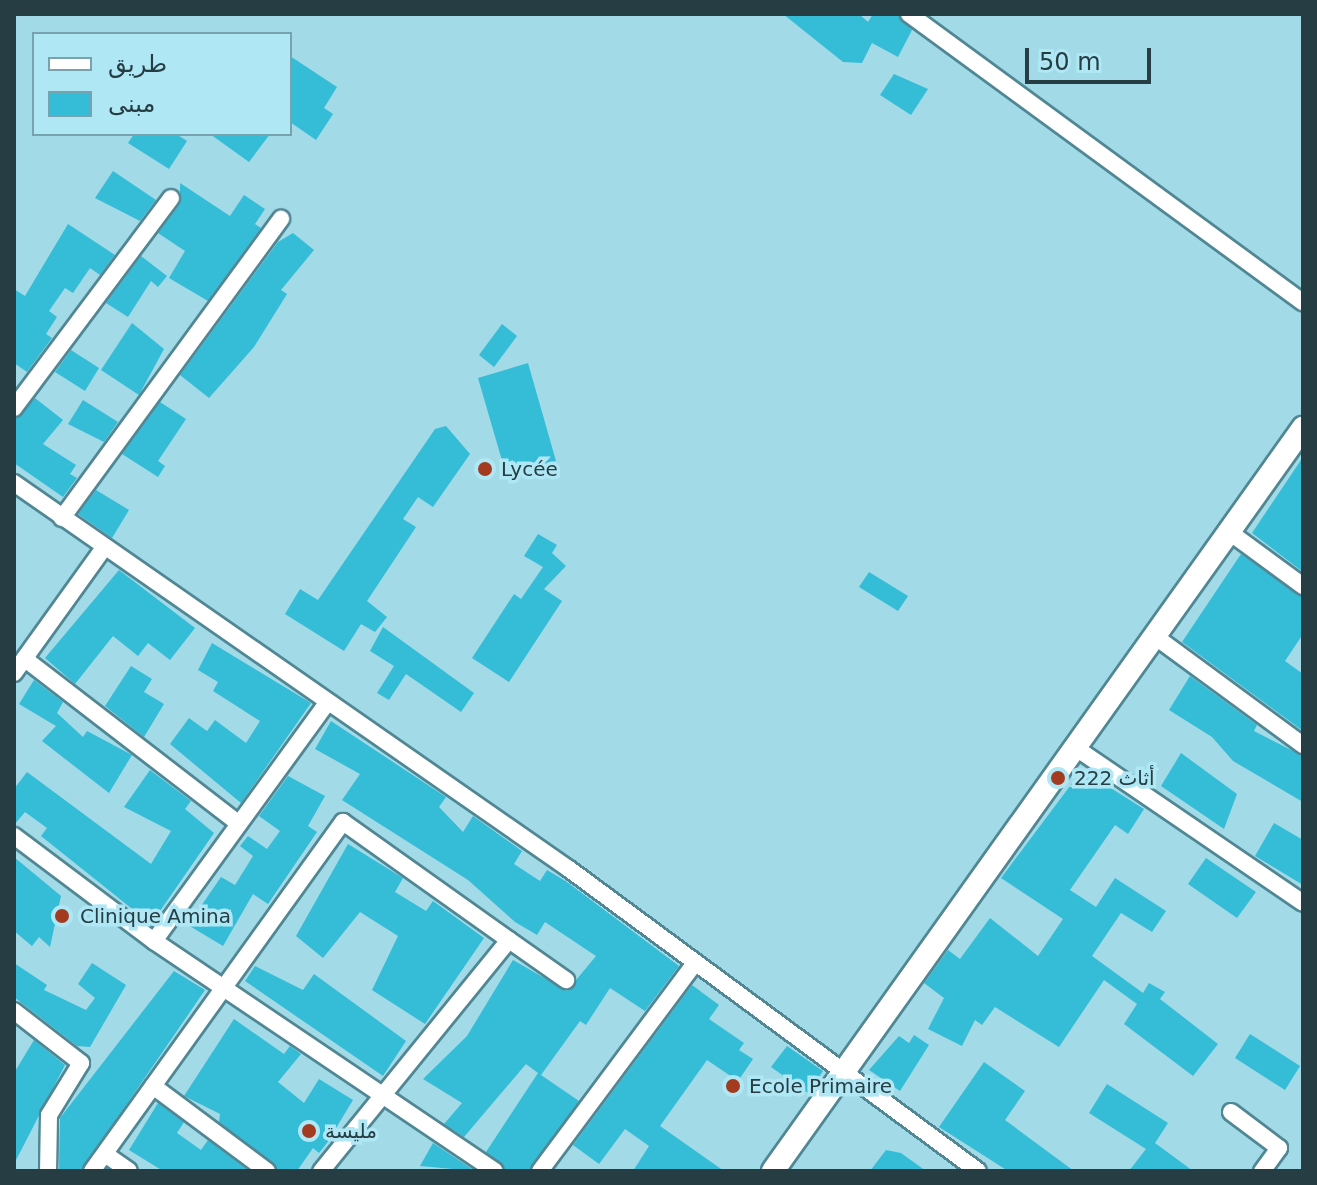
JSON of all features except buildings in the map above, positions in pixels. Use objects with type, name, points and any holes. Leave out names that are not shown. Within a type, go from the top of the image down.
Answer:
[{"type":"main road","points":[[773,1171],[844,1077],[1073,746],[1303,428]]},
{"type":"street","points":[[909,14],[1303,302]]},
{"type":"street","points":[[14,408],[171,198]]},
{"type":"street","points":[[62,518],[281,219]]},
{"type":"street","points":[[14,483],[103,549],[695,963],[844,1077],[978,1171]]},
{"type":"street","points":[[1228,531],[1303,586]]},
{"type":"street","points":[[103,549],[19,666],[239,824]]},
{"type":"street","points":[[1153,635],[1303,745]]},
{"type":"street","points":[[154,941],[327,703]]},
{"type":"street","points":[[1073,746],[1303,903]]},
{"type":"street","points":[[92,1171],[343,822],[566,980]]},
{"type":"street","points":[[14,836],[154,941],[495,1171]]},
{"type":"street","points":[[321,1171],[509,940]]},
{"type":"street","points":[[540,1171],[695,963]]},
{"type":"street","points":[[14,1011],[81,1063],[49,1115],[48,1171]]},
{"type":"street","points":[[153,1086],[267,1171]]},
{"type":"street","points":[[1231,1112],[1279,1148],[1262,1171]]},
{"type":"street","points":[[105,1154],[129,1171]]},
{"type":"place","name":"Lycée","points":[[485,469]]},
{"type":"place","name":"أثاث 222","points":[[1058,778]]},
{"type":"place","name":"Clinique Amina","points":[[62,916]]},
{"type":"place","name":"Ecole Primaire","points":[[733,1086]]},
{"type":"place","name":"مليسة","points":[[309,1131]]}]
